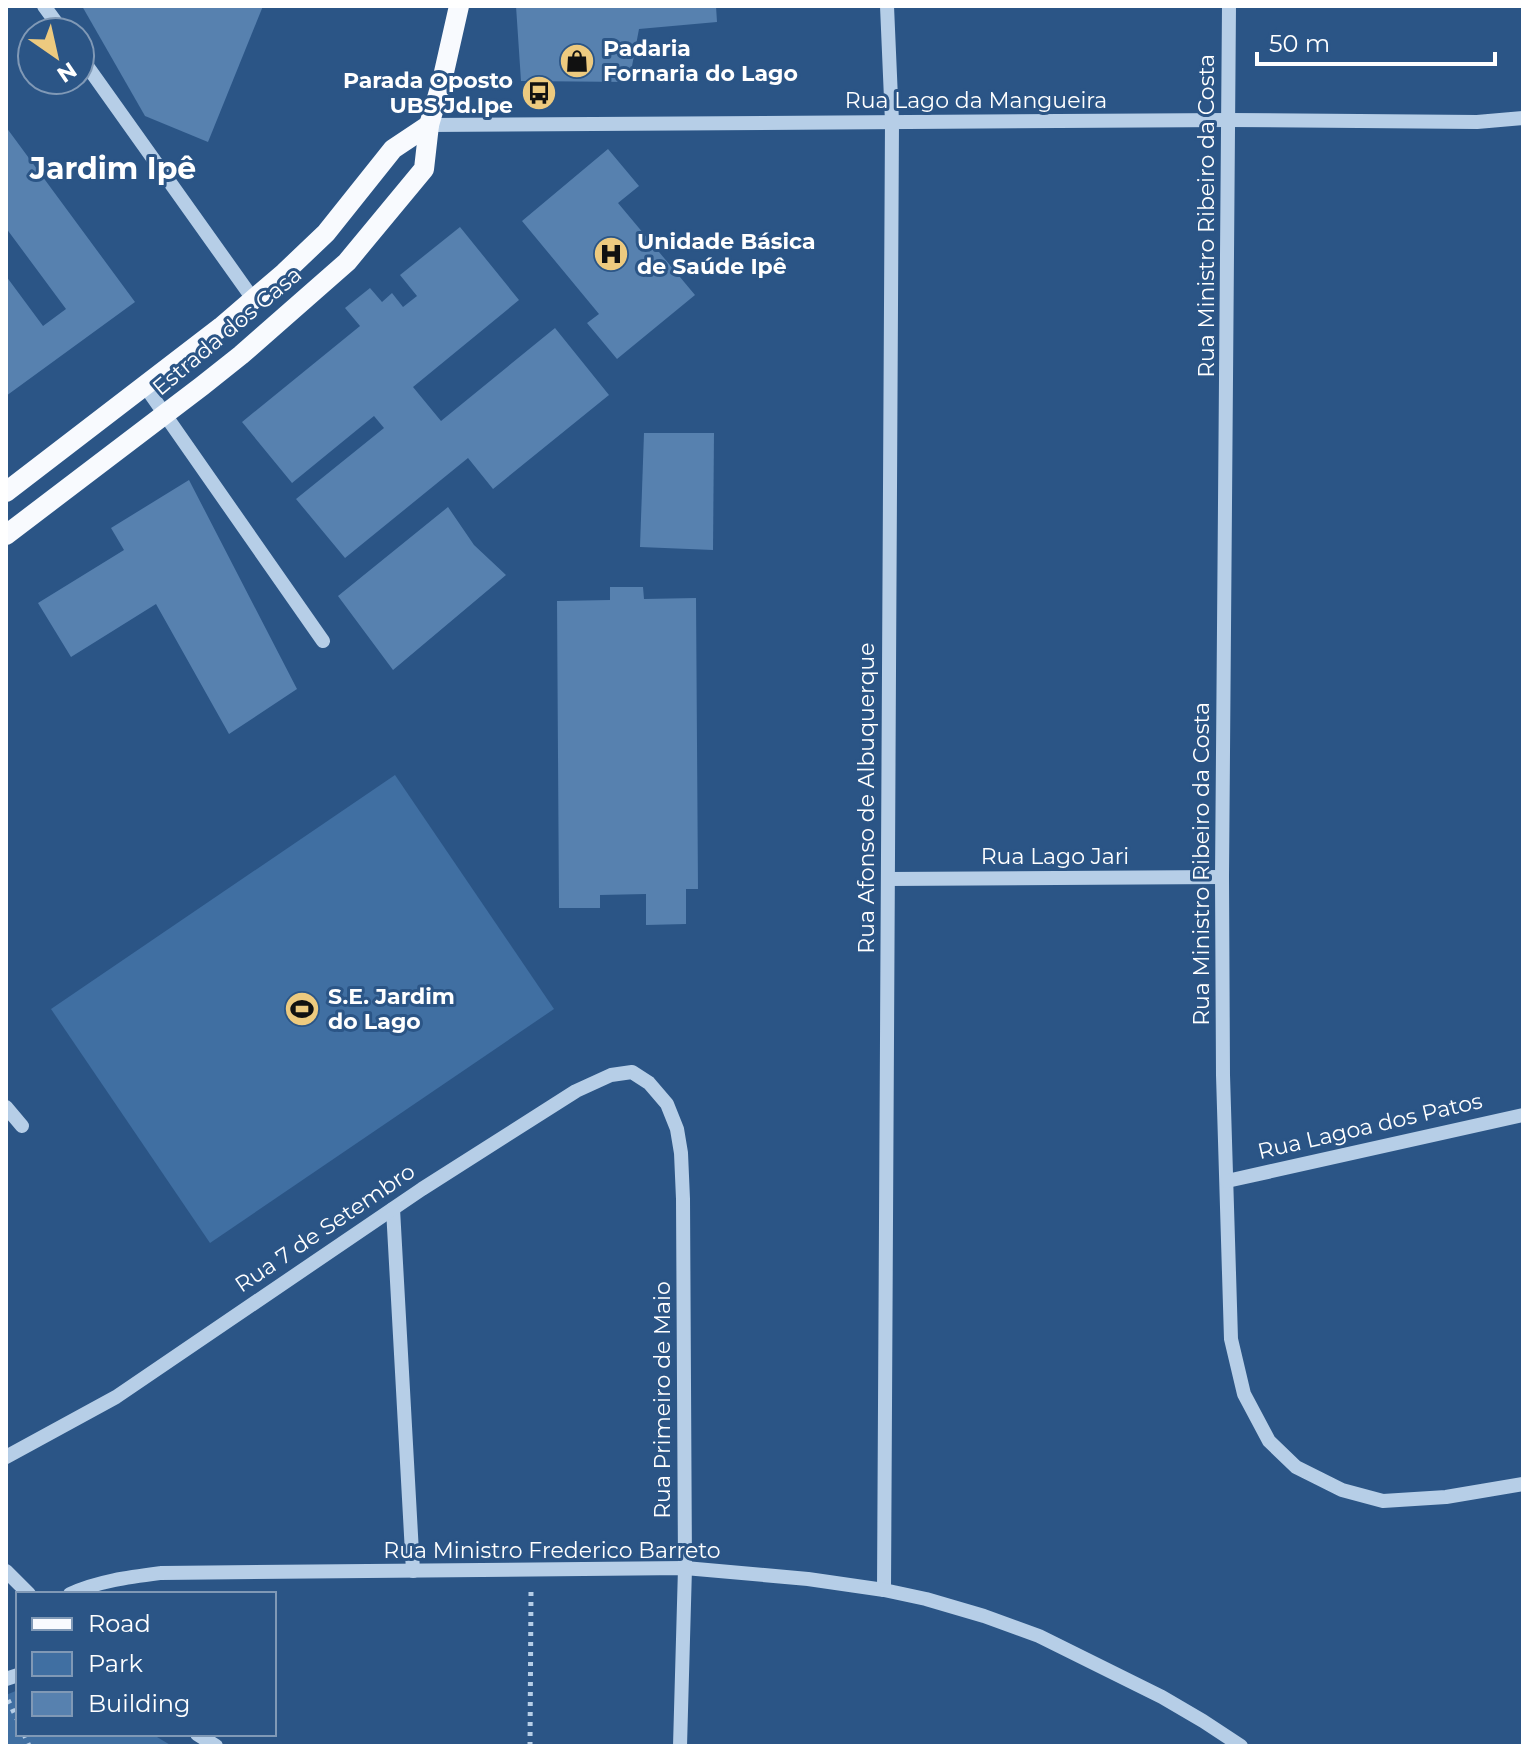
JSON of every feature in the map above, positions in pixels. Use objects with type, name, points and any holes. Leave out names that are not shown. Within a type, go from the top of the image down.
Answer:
[{"type":"main road","name":"Estrada dos Casa","points":[[6,535],[241,355],[347,262],[424,169],[429,125],[459,6]]},
{"type":"main road","name":"Estrada dos Casa","points":[[6,492],[221,327],[326,233],[393,149],[429,125]]},
{"type":"street","name":"Rua Afonso de Albuquerque","points":[[884,1590],[892,122],[887,6]]},
{"type":"street","name":"Rua Ministro Ribeiro da Costa","points":[[1229,6],[1222,877],[1223,1075],[1231,1339],[1244,1394],[1269,1441],[1296,1467],[1342,1490],[1383,1501],[1446,1497],[1523,1484]]},
{"type":"street","points":[[96,78],[253,299]]},
{"type":"street","name":"Rua Lago da Mangueira","points":[[429,125],[1229,120],[1477,122],[1523,118]]},
{"type":"street","points":[[145,386],[323,641]]},
{"type":"street","name":"Rua Lago Jari","points":[[888,879],[1222,877]]},
{"type":"street","name":"Rua 7 de Setembro","points":[[6,1457],[116,1397],[285,1280],[576,1091],[611,1075],[632,1072],[649,1083],[667,1104]]},
{"type":"street","name":"Rua Primeiro de Maio","points":[[667,1104],[677,1129],[683,1199],[685,1568],[680,1746]]},
{"type":"street","points":[[6,1107],[22,1126]]},
{"type":"street","name":"Rua Lagoa dos Patos","points":[[1227,1181],[1523,1115]]},
{"type":"street","points":[[393,1209],[413,1571]]},
{"type":"street","name":"Rua Ministro Frederico Barreto","points":[[74,1592],[119,1579],[161,1573],[685,1568],[808,1579],[926,1599],[1039,1636],[1162,1697],[1241,1746]]},
{"type":"street","points":[[6,1571],[27,1592]]},
{"type":"path","points":[[530,1746],[531,1570]]},
{"type":"path","points":[[6,1695],[16,1717]]},
{"type":"green space","name":"S.E. Jardim do Lago","points":[[395,775],[554,1009],[210,1243],[51,1009]]},
{"type":"green space","points":[[16,1691],[16,1736],[155,1736],[172,1746],[6,1746],[6,1695]]},
{"type":"building","points":[[82,6],[263,6],[208,142],[145,116],[96,30],[96,16],[88,16]]},
{"type":"building","points":[[516,6],[716,6],[717,22],[639,29],[629,82],[521,81]]},
{"type":"building","points":[[6,127],[135,302],[6,396],[6,276],[43,326],[66,309],[6,228]]},
{"type":"building","points":[[608,149],[639,186],[618,203],[695,295],[617,359],[587,323],[599,314],[522,221]]},
{"type":"building","points":[[460,227],[519,300],[413,387],[441,421],[555,328],[609,395],[493,489],[468,458],[345,558],[296,499],[384,428],[374,416],[292,483],[242,422],[360,326],[345,308],[370,288],[382,302],[392,293],[403,307],[417,296],[400,275]]},
{"type":"building","points":[[644,433],[714,433],[713,550],[640,547]]},
{"type":"building","points":[[189,480],[297,689],[229,734],[156,604],[71,657],[38,603],[124,550],[111,528]]},
{"type":"building","points":[[448,507],[474,545],[506,575],[393,670],[338,596]]},
{"type":"building","points":[[610,587],[643,587],[644,599],[696,598],[698,889],[686,889],[686,924],[646,925],[646,894],[600,895],[600,908],[559,908],[557,601],[610,600]]},
{"type":"place","name":"Padaria Fornaria do Lago","points":[[577,61]]},
{"type":"place","name":"Parada Oposto UBS Jd.Ipe","points":[[539,93]]},
{"type":"place","name":"Unidade Básica de Saúde Ipê","points":[[611,254]]},
{"type":"place","name":"S.E. Jardim do Lago","points":[[302,1009]]},
{"type":"district","name":"Jardim Ipê","points":[[113,168]]}]
